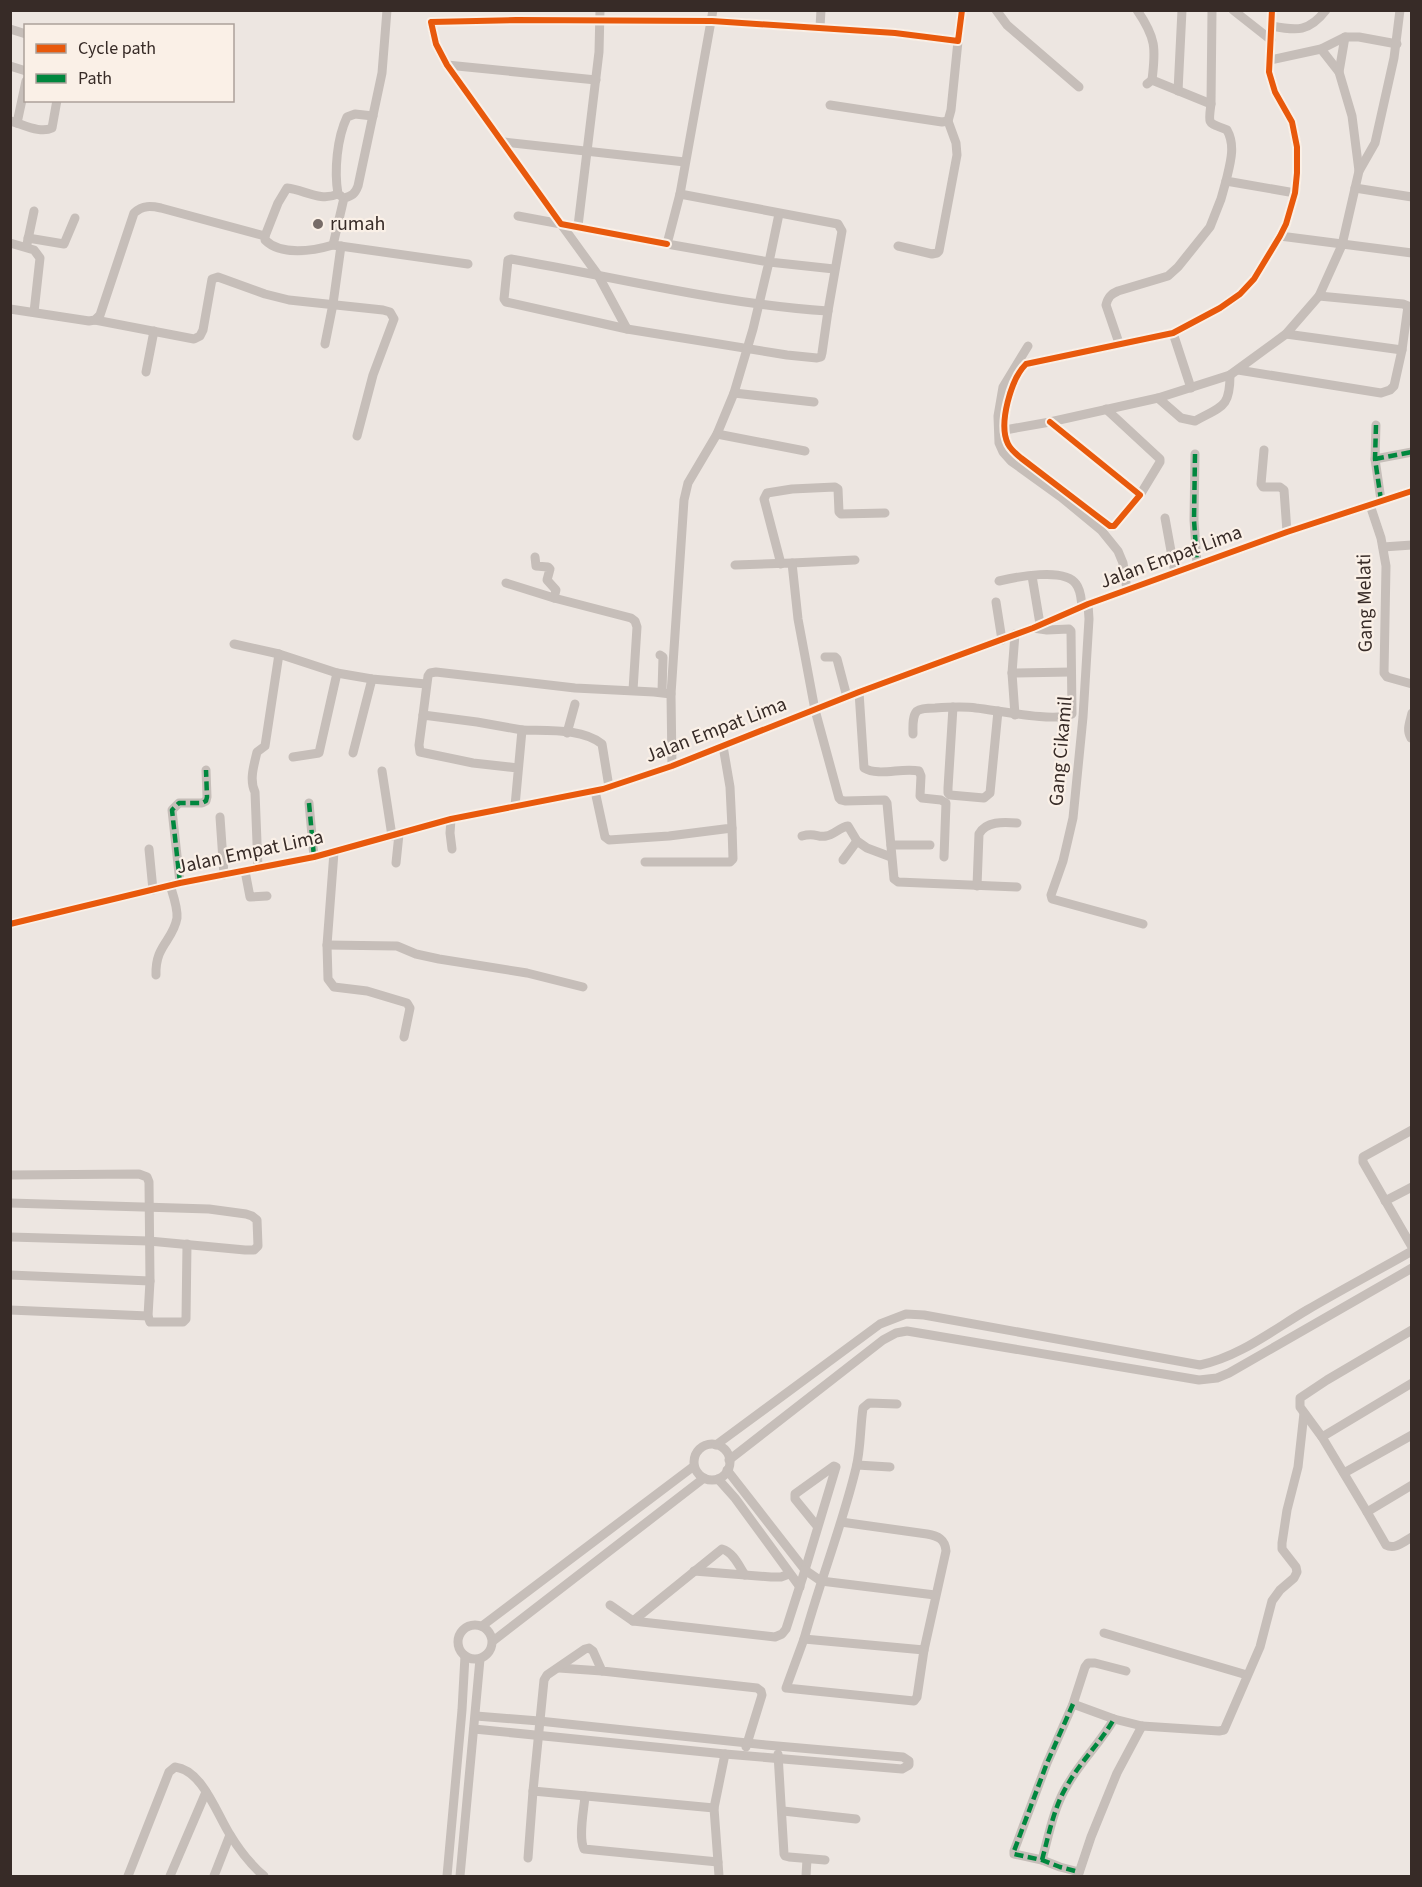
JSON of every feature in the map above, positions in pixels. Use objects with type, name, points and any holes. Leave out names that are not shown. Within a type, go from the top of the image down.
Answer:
[{"type":"street","points":[[387,10],[384,56],[377,100],[356,192],[351,196],[322,198],[287,188],[278,203],[265,240],[268,244],[295,251],[337,246],[468,264]]},
{"type":"street","points":[[431,10],[436,44],[447,65],[598,275],[627,329]]},
{"type":"street","points":[[666,244],[680,194],[713,10]]},
{"type":"street","points":[[820,27],[821,10]]},
{"type":"street","points":[[898,246],[932,254],[938,253],[939,250],[957,155],[956,143],[948,121],[962,10]]},
{"type":"street","points":[[996,10],[1007,25],[1078,87]]},
{"type":"street","points":[[1137,10],[1153,37],[1155,58],[1150,82],[1210,104]]},
{"type":"street","points":[[1178,91],[1182,10]]},
{"type":"street","points":[[1119,344],[1106,305],[1110,294],[1168,276],[1178,267],[1210,227],[1226,181],[1232,149],[1229,134],[1227,129],[1212,126],[1210,122],[1212,10]]},
{"type":"street","points":[[1233,10],[1271,40]]},
{"type":"street","points":[[1106,409],[1160,459],[1140,495],[1114,526],[1110,526],[1008,445],[1005,430],[1007,406],[1015,378],[1026,364],[1173,333],[1220,309],[1240,294],[1254,279],[1280,236],[1295,193],[1297,147],[1294,132],[1287,111],[1275,92],[1269,72],[1272,10]]},
{"type":"street","points":[[1272,26],[1300,29],[1314,23],[1326,10]]},
{"type":"street","points":[[1005,430],[1158,398],[1191,388],[1234,372],[1286,334],[1319,296],[1342,245],[1359,171],[1375,143],[1390,80],[1400,10]]},
{"type":"street","points":[[431,22],[600,16],[820,27],[958,41]]},
{"type":"street","points":[[578,226],[596,80],[600,16]]},
{"type":"street","points":[[1270,60],[1321,49],[1345,37],[1396,44]]},
{"type":"street","points":[[1339,72],[1345,37]]},
{"type":"street","points":[[1321,49],[1339,72],[1352,116],[1359,171]]},
{"type":"street","points":[[447,65],[596,80]]},
{"type":"street","points":[[24,88],[14,122],[48,130],[52,128],[57,102]]},
{"type":"street","points":[[830,105],[948,121]]},
{"type":"street","points":[[325,344],[333,304],[341,196],[338,155],[347,117],[355,114],[372,116]]},
{"type":"street","points":[[504,142],[685,162]]},
{"type":"street","points":[[1356,142],[1375,143]]},
{"type":"street","points":[[1226,181],[1295,193]]},
{"type":"street","points":[[1355,188],[1412,197]]},
{"type":"street","points":[[680,194],[838,224],[842,231],[821,357],[787,355],[627,329],[504,301],[508,260],[511,258],[674,290],[793,309],[828,311]]},
{"type":"street","points":[[95,320],[100,315],[134,213],[139,208],[145,206],[161,208],[265,236]]},
{"type":"street","points":[[28,243],[34,211]]},
{"type":"street","points":[[666,693],[684,500],[688,483],[717,434],[734,393],[753,329],[779,214]]},
{"type":"street","points":[[518,216],[768,262],[834,269]]},
{"type":"street","points":[[10,243],[64,244],[75,218]]},
{"type":"street","points":[[1280,236],[1412,253]]},
{"type":"street","points":[[28,243],[40,258],[34,312]]},
{"type":"street","points":[[10,309],[95,320],[191,339],[200,336],[203,330],[212,279],[218,277],[289,300],[390,312],[394,318],[373,375],[357,436]]},
{"type":"street","points":[[1234,372],[1381,393],[1390,390],[1394,386],[1402,350],[1408,306],[1319,296]]},
{"type":"street","points":[[146,372],[154,331]]},
{"type":"street","points":[[1173,333],[1191,388]]},
{"type":"street","points":[[1286,334],[1402,350]]},
{"type":"street","points":[[1028,346],[1003,387],[998,416],[999,443],[1011,461],[1062,497],[1101,530],[1118,551],[1123,563],[1127,590]]},
{"type":"street","points":[[1158,398],[1181,418],[1195,421],[1225,403],[1234,372]]},
{"type":"street","points":[[734,393],[814,402]]},
{"type":"street","points":[[1050,422],[1140,495]]},
{"type":"street","points":[[1376,425],[1374,459],[1381,500]]},
{"type":"street","points":[[717,434],[805,451]]},
{"type":"street","points":[[1264,450],[1261,484],[1263,487],[1280,487],[1284,490],[1287,532]]},
{"type":"street","points":[[1374,459],[1412,452]]},
{"type":"street","points":[[1195,454],[1194,520],[1197,564]]},
{"type":"street","points":[[781,564],[765,499],[767,493],[835,487],[839,493],[839,512],[841,514],[885,513]]},
{"type":"street","name":"Jalan Empat Lima","points":[[10,924],[170,885],[314,857],[451,819],[609,787],[672,766],[847,696],[1002,640],[1085,605],[1287,532],[1412,491]]},
{"type":"street","name":"Gang Melati","points":[[1370,504],[1383,547],[1387,577],[1384,673],[1387,677],[1412,684]]},
{"type":"street","points":[[1165,518],[1175,573]]},
{"type":"street","points":[[1383,547],[1412,545]]},
{"type":"street","points":[[536,557],[536,566],[550,569],[547,580],[556,590],[554,598]]},
{"type":"street","points":[[735,565],[855,560]]},
{"type":"street","points":[[792,563],[798,620],[814,710],[839,798],[845,801],[885,800],[894,879],[898,882],[1017,887]]},
{"type":"street","points":[[999,581],[1049,574],[1069,578],[1075,581],[1085,605]]},
{"type":"street","points":[[913,734],[915,714],[918,711],[953,707],[1015,715],[1069,716],[1072,714],[1071,631],[1069,629],[1047,630],[1036,626],[1032,576]]},
{"type":"street","points":[[506,583],[635,621],[637,627],[633,690]]},
{"type":"street","points":[[996,602],[1002,640]]},
{"type":"street","name":"Gang Cikamil","points":[[1085,605],[1089,619],[1077,792],[1070,837],[1053,888],[1052,899],[1143,924]]},
{"type":"street","points":[[1015,634],[1012,673],[1015,715]]},
{"type":"street","points":[[234,644],[279,654],[337,673],[426,684]]},
{"type":"street","points":[[258,868],[255,792],[252,780],[257,752],[265,746],[279,654]]},
{"type":"street","points":[[660,655],[663,657],[672,766]]},
{"type":"street","points":[[825,657],[837,659],[847,696]]},
{"type":"street","points":[[1012,673],[1071,672]]},
{"type":"street","points":[[292,756],[319,753],[337,673]]},
{"type":"street","points":[[518,768],[473,763],[420,752],[426,684],[430,673],[666,693]]},
{"type":"street","points":[[353,753],[372,679]]},
{"type":"street","points":[[859,692],[864,768],[873,771],[919,771],[920,796],[946,803],[944,857]]},
{"type":"street","points":[[567,733],[575,704]]},
{"type":"street","points":[[953,707],[948,788],[950,795],[984,798],[990,794],[998,711]]},
{"type":"street","points":[[1411,738],[1408,728],[1412,713]]},
{"type":"street","points":[[423,715],[522,730],[567,733],[596,739],[602,744],[609,787]]},
{"type":"street","points":[[515,806],[522,730]]},
{"type":"street","points":[[645,862],[730,862],[733,859],[730,787],[723,746]]},
{"type":"street","points":[[180,883],[172,810],[179,804],[206,801],[206,770]]},
{"type":"street","points":[[382,771],[395,835],[396,863]]},
{"type":"street","points":[[595,791],[605,837],[609,840],[669,836],[732,828]]},
{"type":"street","points":[[309,803],[314,857]]},
{"type":"street","points":[[220,817],[224,875]]},
{"type":"street","points":[[451,819],[452,849]]},
{"type":"street","points":[[977,886],[978,834],[985,826],[996,823],[1017,823]]},
{"type":"street","points":[[802,836],[814,833],[824,837],[848,826],[857,841],[867,848],[891,857]]},
{"type":"street","points":[[843,860],[857,841]]},
{"type":"street","points":[[891,845],[930,845]]},
{"type":"street","points":[[149,849],[153,890]]},
{"type":"street","points":[[334,852],[327,945],[328,980],[334,987],[367,991],[407,1003],[410,1008],[404,1037]]},
{"type":"street","points":[[245,871],[250,897],[267,896]]},
{"type":"street","points":[[156,975],[157,957],[177,918],[170,885]]},
{"type":"street","points":[[327,945],[397,946],[416,954],[527,973],[583,987]]},
{"type":"street","points":[[716,1445],[880,1324],[906,1314],[924,1315],[1200,1365],[1214,1362],[1245,1348],[1412,1249],[1363,1157],[1412,1130]]},
{"type":"street","points":[[10,1175],[142,1174],[147,1177],[150,1241],[148,1316],[152,1322],[183,1322],[186,1319],[187,1244]]},
{"type":"street","points":[[1385,1201],[1412,1187]]},
{"type":"street","points":[[10,1203],[209,1209],[246,1214],[257,1220],[258,1246],[254,1250],[150,1241],[10,1237]]},
{"type":"street","points":[[729,1460],[882,1340],[896,1333],[907,1331],[1199,1380],[1217,1378],[1412,1268]]},
{"type":"street","points":[[10,1275],[150,1281]]},
{"type":"street","points":[[10,1310],[148,1316]]},
{"type":"street","points":[[1308,1310],[1316,1323]]},
{"type":"street","points":[[1412,1330],[1304,1394],[1299,1401],[1304,1413],[1322,1437],[1386,1545],[1395,1547],[1412,1537]]},
{"type":"street","points":[[1124,1366],[1126,1352]]},
{"type":"street","points":[[1322,1437],[1412,1383]]},
{"type":"street","points":[[841,1522],[927,1534],[942,1539],[945,1544],[946,1551],[924,1650],[917,1696],[914,1701],[786,1688],[804,1639],[857,1465],[864,1408],[869,1403],[897,1404]]},
{"type":"street","points":[[1073,1704],[1114,1719],[1142,1726],[1224,1730],[1260,1647],[1272,1601],[1297,1572],[1296,1567],[1282,1549],[1281,1543],[1298,1467],[1304,1413]]},
{"type":"street","points":[[1344,1473],[1412,1435]]},
{"type":"street","points":[[709,1444],[716,1445],[725,1450],[729,1460],[728,1470],[718,1479],[709,1480],[698,1473],[694,1466],[694,1459],[702,1447],[709,1444]]},
{"type":"street","points":[[857,1465],[890,1467]]},
{"type":"street","points":[[482,1626],[694,1466]]},
{"type":"street","points":[[610,1605],[633,1621],[775,1637],[786,1629],[836,1467],[834,1466],[795,1494],[795,1499],[817,1526]]},
{"type":"street","points":[[728,1470],[805,1570],[821,1581],[935,1595]]},
{"type":"street","points":[[493,1641],[704,1478]]},
{"type":"street","points":[[718,1479],[735,1498],[800,1587]]},
{"type":"street","points":[[1367,1512],[1412,1485]]},
{"type":"street","points":[[735,1498],[745,1491]]},
{"type":"street","points":[[633,1621],[722,1549],[730,1554],[745,1575]]},
{"type":"street","points":[[778,1557],[789,1549]]},
{"type":"street","points":[[694,1571],[771,1577],[789,1574]]},
{"type":"street","points":[[470,1626],[482,1626],[490,1632],[493,1641],[488,1654],[480,1659],[465,1656],[459,1648],[462,1630],[470,1626]]},
{"type":"street","points":[[1104,1633],[1247,1675]]},
{"type":"street","points":[[804,1639],[924,1650]]},
{"type":"street","points":[[528,1858],[544,1680],[547,1675],[589,1648],[593,1651],[602,1671]]},
{"type":"street","points":[[447,1876],[465,1656]]},
{"type":"street","points":[[460,1876],[480,1659]]},
{"type":"street","points":[[1126,1671],[1088,1663],[1047,1763],[1014,1854],[1042,1860],[1079,1874],[1117,1773],[1142,1726]]},
{"type":"street","points":[[559,1668],[758,1688],[762,1691],[762,1695],[745,1755]]},
{"type":"street","points":[[474,1729],[902,1769],[909,1765],[909,1761],[903,1757],[476,1716]]},
{"type":"street","points":[[1042,1860],[1065,1789],[1114,1719]]},
{"type":"street","points":[[779,1746],[785,1856],[825,1860]]},
{"type":"street","points":[[719,1876],[714,1808],[725,1754]]},
{"type":"street","points":[[128,1876],[168,1772],[175,1767],[194,1775],[230,1835],[261,1875]]},
{"type":"street","points":[[533,1791],[714,1808]]},
{"type":"street","points":[[170,1876],[206,1792]]},
{"type":"street","points":[[585,1796],[581,1835],[581,1845],[584,1849],[718,1862]]},
{"type":"street","points":[[783,1812],[856,1819]]},
{"type":"street","points":[[214,1876],[230,1835]]},
{"type":"street","points":[[806,1876],[807,1859]]},
{"type":"marked path","points":[[1376,425],[1375,459],[1381,500]]},
{"type":"marked path","points":[[1375,459],[1412,452]]},
{"type":"marked path","points":[[1195,454],[1194,520],[1197,564]]},
{"type":"marked path","points":[[180,883],[172,810],[179,803],[206,801],[206,770]]},
{"type":"marked path","points":[[309,803],[314,857]]},
{"type":"marked path","points":[[1073,1704],[1047,1763],[1014,1854],[1079,1872]]},
{"type":"marked path","points":[[1042,1860],[1052,1820],[1063,1793],[1114,1719]]},
{"type":"cycle path","points":[[667,244],[561,224],[447,65],[436,44],[431,22],[712,21],[895,33],[958,41],[962,10]]},
{"type":"cycle path","points":[[1050,422],[1140,495],[1114,526],[1110,526],[1011,448],[1005,435],[1004,425],[1011,391],[1015,380],[1026,364],[1173,333],[1220,308],[1240,294],[1254,279],[1286,224],[1295,193],[1297,173],[1297,147],[1292,122],[1275,92],[1269,72],[1272,10]]},
{"type":"cycle path","points":[[10,924],[180,883],[314,857],[451,819],[603,789],[672,766],[859,692],[1033,628],[1088,604],[1287,532],[1412,491]]},
{"type":"place","name":"rumah","points":[[318,224]]}]
